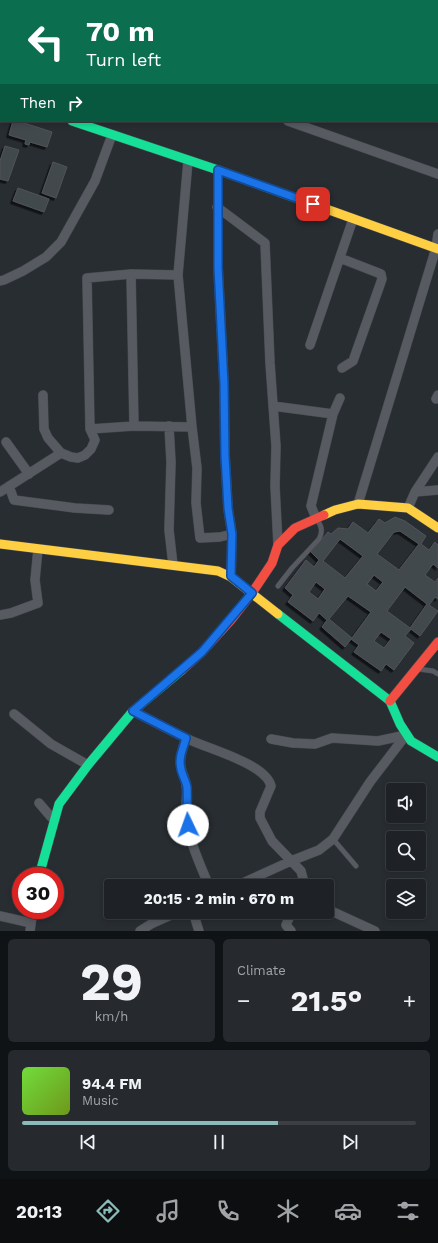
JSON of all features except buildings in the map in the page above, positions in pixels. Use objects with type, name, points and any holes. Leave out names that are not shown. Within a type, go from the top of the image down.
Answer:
[{"type":"street","points":[[75,122],[218,170],[437,248]]},
{"type":"street","points":[[291,122],[438,174]]},
{"type":"street","points":[[0,281],[17,274],[46,257],[61,242],[95,181],[112,135]]},
{"type":"street","points":[[188,161],[178,275],[197,468],[196,503],[200,538],[220,537],[232,534]]},
{"type":"street","points":[[218,170],[218,267],[224,384],[225,456],[228,508],[232,534],[231,576]]},
{"type":"street","points":[[41,867],[60,804],[88,765],[133,711],[202,652],[252,593],[272,562],[278,545],[275,486],[276,446],[265,243],[217,207]]},
{"type":"street","points":[[310,346],[353,219]]},
{"type":"street","points":[[358,504],[437,248],[438,234]]},
{"type":"street","points":[[340,258],[381,274],[382,279],[353,362],[342,368]]},
{"type":"street","points":[[43,395],[44,429],[48,438],[61,453],[78,458],[85,455],[92,449],[94,440],[90,429],[88,278],[131,274],[178,275]]},
{"type":"street","points":[[131,274],[134,426]]},
{"type":"street","points":[[316,518],[311,506],[333,414],[340,398]]},
{"type":"street","points":[[273,406],[333,414]]},
{"type":"street","points":[[90,429],[134,426],[192,427]]},
{"type":"street","points":[[168,426],[171,462],[169,530],[173,565]]},
{"type":"street","points":[[6,442],[29,474]]},
{"type":"street","points":[[0,492],[61,453]]},
{"type":"street","points":[[408,508],[415,492],[438,457]]},
{"type":"street","points":[[8,486],[14,500],[75,508],[109,510]]},
{"type":"street","points":[[415,492],[438,490]]},
{"type":"street","points":[[278,545],[295,528],[335,510],[358,504],[408,508],[438,528]]},
{"type":"street","points":[[0,544],[218,571],[231,576],[390,701],[406,735],[411,741],[438,757]]},
{"type":"street","points":[[0,616],[38,603],[35,580],[38,549]]},
{"type":"street","points":[[390,701],[438,642]]},
{"type":"street","points":[[133,711],[186,738],[228,754],[259,771],[270,782],[271,786],[260,812],[260,818],[272,841],[301,871],[304,879]]},
{"type":"street","points":[[14,714],[51,744],[88,765]]},
{"type":"street","points":[[271,739],[293,743],[315,744],[332,738],[378,741],[406,735]]},
{"type":"street","points":[[251,879],[318,850],[333,839],[370,782],[406,735]]},
{"type":"street","points":[[186,738],[180,758],[181,769],[186,783],[186,812],[191,841],[206,879]]},
{"type":"street","points":[[39,803],[51,817],[55,818]]},
{"type":"street","points":[[334,912],[375,931]]},
{"type":"street","points":[[0,916],[31,927]]},
{"type":"street","points":[[140,931],[162,919]]},
{"type":"street","points":[[196,919],[200,931]]},
{"type":"street","points":[[289,919],[286,925],[291,931]]},
{"type":"lane","points":[[278,586],[322,534],[321,525],[316,518]]},
{"type":"lane","points":[[417,668],[433,671],[438,674]]},
{"type":"lane","points":[[333,839],[356,866]]},
{"type":"traffic: fast","points":[[75,122],[218,170],[304,201]]},
{"type":"traffic: fast","points":[[278,614],[390,701],[400,724],[411,741],[438,757]]},
{"type":"traffic: fast","points":[[42,867],[59,804],[88,765],[133,711],[182,670]]},
{"type":"traffic: slow","points":[[304,201],[438,249]]},
{"type":"traffic: slow","points":[[324,515],[335,510],[358,504],[408,508],[438,528]]},
{"type":"traffic: slow","points":[[0,544],[218,571],[231,577],[278,614]]},
{"type":"traffic: jam","points":[[182,670],[202,652],[231,620],[252,593],[272,563],[278,545],[295,528],[324,515]]},
{"type":"traffic: jam","points":[[390,701],[438,642]]},
{"type":"route","points":[[188,825],[186,812],[186,783],[181,769],[180,758],[186,738],[133,711],[202,652],[231,620],[252,593],[231,576],[232,534],[228,508],[225,456],[224,384],[218,267],[218,170],[313,204]]}]
